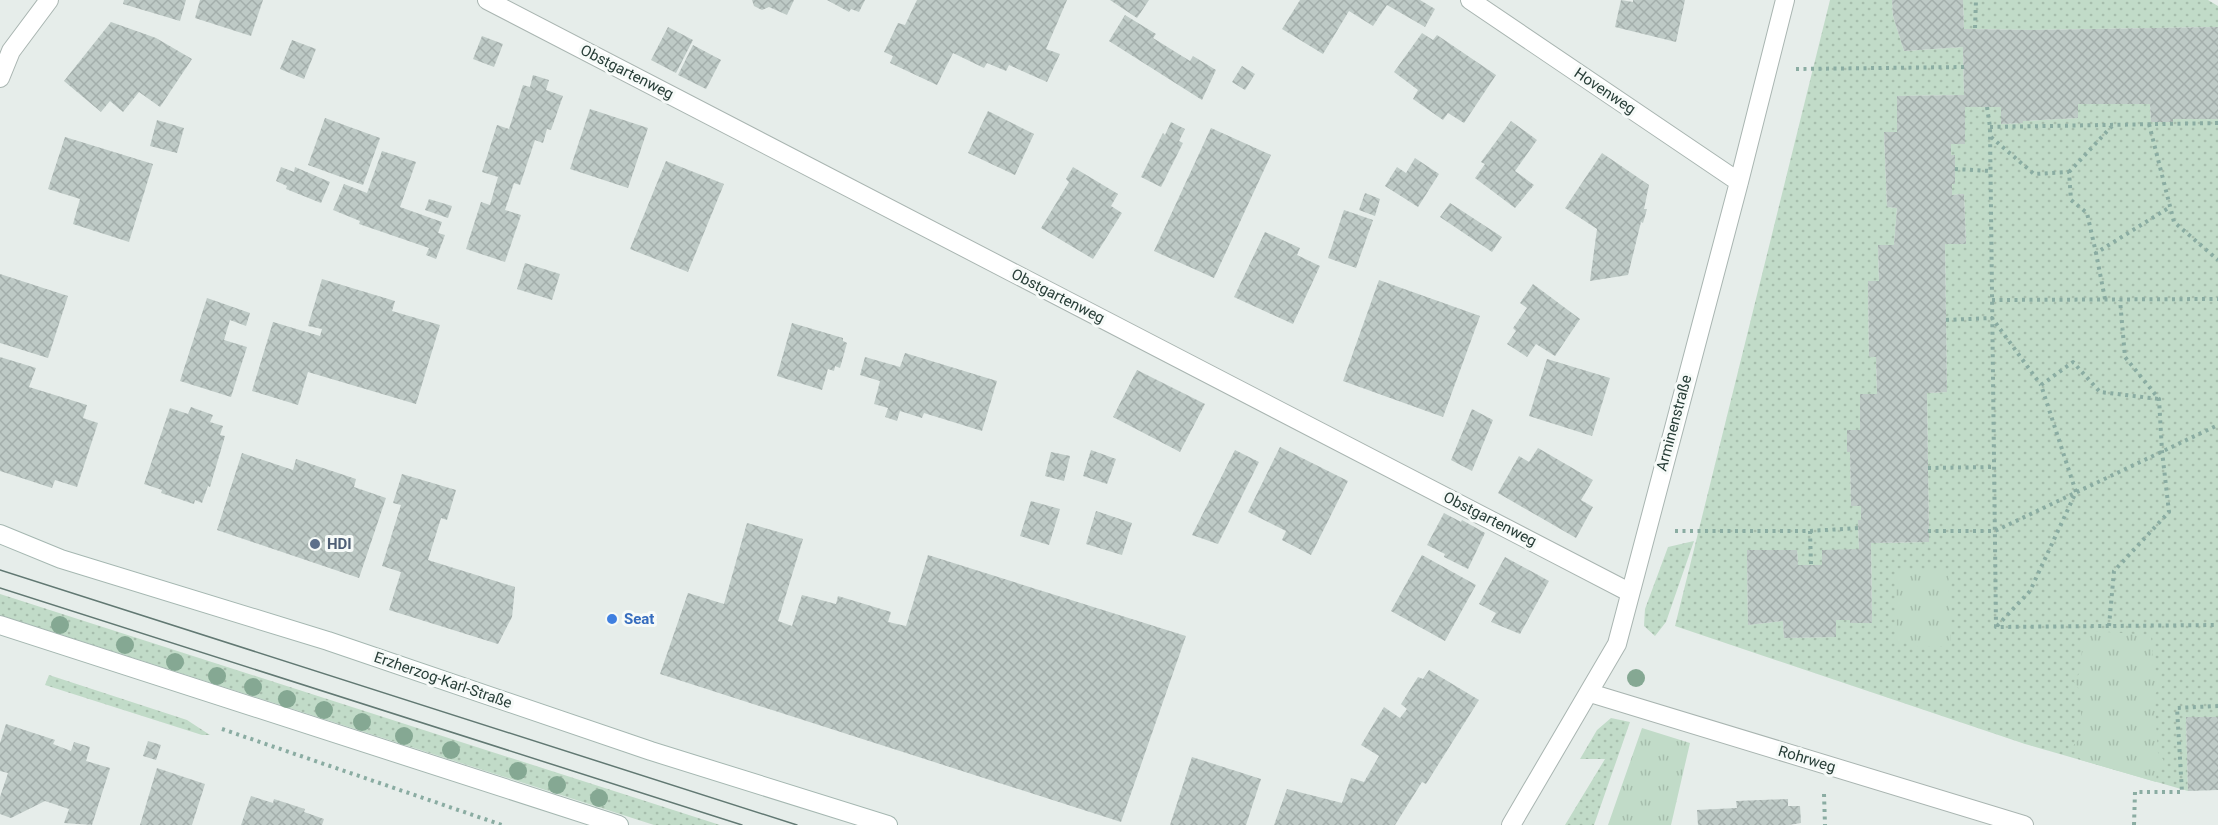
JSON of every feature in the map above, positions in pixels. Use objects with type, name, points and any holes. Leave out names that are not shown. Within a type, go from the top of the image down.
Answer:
[{"type":"street","points":[[0,78],[12,51],[49,0]]},
{"type":"street","name":"Obstgartenweg","points":[[487,0],[1629,592]]},
{"type":"street","name":"Hovenweg","points":[[1470,0],[1739,182]]},
{"type":"street","name":"Arminenstraße","points":[[1512,825],[1617,644],[1785,0]]},
{"type":"street","name":"Erzherzog-Karl-Straße","points":[[0,534],[61,559],[328,641],[651,750],[888,825]]},
{"type":"street","points":[[0,625],[619,825]]},
{"type":"street","name":"Rohrweg","points":[[1590,693],[2024,825]]},
{"type":"path","points":[[1975,28],[1976,0]]},
{"type":"path","points":[[1768,70],[1964,68]]},
{"type":"path","points":[[1987,107],[1991,171],[1996,627]]},
{"type":"path","points":[[2035,120],[2035,126]]},
{"type":"path","points":[[1990,127],[2191,121],[2218,123]]},
{"type":"path","points":[[2149,124],[2174,222],[2218,260]]},
{"type":"path","points":[[1990,136],[2034,174],[2069,172],[2113,125]]},
{"type":"path","points":[[1955,169],[1991,171]]},
{"type":"path","points":[[2069,172],[2071,200],[2087,213],[2104,299]]},
{"type":"path","points":[[2096,253],[2170,207]]},
{"type":"path","points":[[1992,300],[2218,299]]},
{"type":"path","points":[[2109,626],[2114,571],[2169,512],[2159,399],[2125,357],[2120,300]]},
{"type":"path","points":[[1946,320],[1992,318]]},
{"type":"path","points":[[1992,318],[2041,385],[2076,492],[2030,591],[1996,627]]},
{"type":"path","points":[[2041,385],[2073,362],[2100,392],[2159,399]]},
{"type":"path","points":[[1929,531],[1995,531],[2218,425]]},
{"type":"path","points":[[1928,468],[1994,467]]},
{"type":"path","points":[[1646,531],[1810,531],[1859,528]]},
{"type":"path","points":[[1810,531],[1811,565]]},
{"type":"path","points":[[1996,627],[2218,625]]},
{"type":"path","points":[[2134,825],[2135,792],[2182,792],[2177,708],[2218,706]]},
{"type":"green space","points":[[1830,0],[1892,0],[1893,16],[1904,51],[1963,47],[1964,95],[1898,96],[1897,132],[1884,132],[1887,207],[1897,208],[1894,245],[1878,245],[1879,281],[1868,282],[1869,357],[1876,357],[1877,394],[1860,394],[1860,430],[1847,452],[1850,452],[1851,506],[1861,506],[1861,520],[1858,520],[1859,549],[1822,565],[1798,565],[1797,550],[1747,551],[1748,625],[1783,621],[1784,638],[1836,637],[1836,620],[1872,623],[1871,543],[1929,542],[1927,393],[1947,392],[1945,244],[1966,243],[1964,194],[1952,195],[1952,184],[1955,184],[1955,155],[1951,155],[1951,144],[1965,143],[1965,107],[2001,107],[2002,124],[2078,118],[2078,104],[2150,104],[2151,122],[2173,122],[2173,119],[2218,119],[2218,717],[2186,717],[2188,791],[2025,744],[1675,626]]},
{"type":"green space","points":[[1963,0],[2208,0],[2218,6],[2218,27],[1964,29]]},
{"type":"green space","points":[[1694,541],[1666,622],[1655,636],[1644,626],[1645,609],[1668,547]]},
{"type":"green space","points":[[1948,569],[1951,646],[1913,647],[1912,642],[1897,642],[1896,570]]},
{"type":"green space","points":[[0,594],[720,825],[654,825],[0,615]]},
{"type":"green space","points":[[2091,631],[2151,635],[2154,676],[2164,684],[2154,695],[2158,753],[2167,764],[2157,771],[2156,782],[2081,760],[2072,747],[2081,737],[2081,692],[2074,682],[2080,672],[2083,639]]},
{"type":"green space","points":[[49,675],[187,720],[210,735],[202,735],[45,685]]},
{"type":"green space","points":[[1611,718],[1630,722],[1594,825],[1565,825],[1605,759],[1580,759],[1597,730]]},
{"type":"green space","points":[[1642,728],[1690,743],[1671,825],[1608,825]]},
{"type":"building","points":[[124,0],[186,0],[180,21],[123,4]]},
{"type":"building","points":[[200,0],[263,0],[251,36],[195,18]]},
{"type":"building","points":[[752,0],[794,0],[787,15],[769,7],[762,10],[754,6]]},
{"type":"building","points":[[827,0],[865,0],[859,12],[851,9],[849,12]]},
{"type":"building","points":[[917,0],[1067,0],[1046,49],[1060,54],[1047,82],[1009,65],[1006,71],[987,63],[984,68],[953,53],[937,85],[890,63],[893,56],[884,52],[898,23],[905,25]]},
{"type":"building","points":[[1110,0],[1149,0],[1137,18]]},
{"type":"building","points":[[1300,0],[1420,0],[1435,9],[1425,27],[1387,5],[1373,26],[1349,11],[1323,54],[1282,29]]},
{"type":"building","points":[[1621,0],[1633,2],[1633,0],[1685,0],[1676,42],[1615,27]]},
{"type":"building","points":[[1892,0],[1963,0],[1964,29],[2218,27],[2218,119],[2173,119],[2173,122],[2151,122],[2150,104],[2078,104],[2078,118],[2001,124],[2001,107],[1965,107],[1965,144],[1951,144],[1951,155],[1955,155],[1955,184],[1952,184],[1952,195],[1964,194],[1966,244],[1945,244],[1947,392],[1927,393],[1929,542],[1871,543],[1872,623],[1850,623],[1850,620],[1836,620],[1836,637],[1784,638],[1783,621],[1748,625],[1747,550],[1797,550],[1798,565],[1822,565],[1822,550],[1859,549],[1858,520],[1861,520],[1861,506],[1851,506],[1850,452],[1847,452],[1847,430],[1860,430],[1860,394],[1877,394],[1876,357],[1869,357],[1868,281],[1879,281],[1878,245],[1894,245],[1897,208],[1887,207],[1884,132],[1897,132],[1897,96],[1964,95],[1963,47],[1904,51],[1893,16]]},
{"type":"building","points":[[1125,15],[1156,34],[1153,38],[1190,61],[1193,56],[1216,70],[1202,100],[1109,41]]},
{"type":"building","points":[[111,22],[156,38],[192,59],[160,107],[139,92],[123,112],[110,101],[101,112],[64,81]]},
{"type":"building","points":[[668,27],[693,40],[676,73],[651,60]]},
{"type":"building","points":[[1422,33],[1433,40],[1437,35],[1496,75],[1464,123],[1448,113],[1443,120],[1413,99],[1418,90],[1394,72]]},
{"type":"building","points":[[482,36],[503,44],[494,67],[473,59]]},
{"type":"building","points":[[292,40],[316,49],[304,79],[280,69]]},
{"type":"building","points":[[693,45],[721,60],[706,89],[678,75]]},
{"type":"building","points":[[1242,66],[1255,74],[1245,90],[1232,82]]},
{"type":"building","points":[[533,75],[549,80],[546,90],[563,96],[551,130],[547,129],[543,143],[535,140],[520,185],[514,183],[505,210],[521,215],[505,262],[466,249],[481,202],[490,205],[498,177],[482,172],[497,125],[509,129],[523,85],[530,87]]},
{"type":"building","points":[[590,109],[648,128],[628,188],[570,169]]},
{"type":"building","points":[[988,111],[1034,134],[1015,175],[968,153]]},
{"type":"building","points":[[325,118],[380,138],[363,185],[308,165]]},
{"type":"building","points":[[157,120],[184,128],[177,153],[150,146]]},
{"type":"building","points":[[1511,121],[1537,140],[1515,171],[1534,185],[1515,208],[1475,178],[1485,164],[1481,162]]},
{"type":"building","points":[[1171,122],[1185,129],[1179,141],[1183,143],[1161,187],[1141,177]]},
{"type":"building","points":[[1211,128],[1271,155],[1214,278],[1154,251]]},
{"type":"building","points":[[65,137],[153,164],[129,242],[73,224],[80,199],[48,189]]},
{"type":"building","points":[[382,151],[416,162],[400,207],[442,222],[438,233],[445,235],[436,259],[426,255],[429,248],[359,224],[360,221],[333,210],[344,184],[367,193]]},
{"type":"building","points":[[1602,153],[1649,185],[1644,209],[1647,209],[1643,223],[1641,222],[1628,275],[1590,281],[1597,229],[1565,208]]},
{"type":"building","points":[[1415,158],[1439,174],[1418,207],[1385,186],[1397,167],[1406,173]]},
{"type":"building","points":[[666,161],[724,184],[688,272],[630,249]]},
{"type":"building","points":[[281,167],[294,172],[295,167],[330,182],[321,203],[286,189],[287,186],[276,181]]},
{"type":"building","points":[[1073,167],[1118,194],[1111,206],[1122,213],[1093,259],[1041,228],[1069,182],[1066,179]]},
{"type":"building","points":[[1365,193],[1380,199],[1375,216],[1359,210]]},
{"type":"building","points":[[429,199],[452,206],[448,218],[425,210]]},
{"type":"building","points":[[1450,203],[1502,237],[1492,252],[1440,217]]},
{"type":"building","points":[[1344,210],[1373,220],[1356,268],[1328,258]]},
{"type":"building","points":[[1265,232],[1300,248],[1297,255],[1320,266],[1293,324],[1234,297]]},
{"type":"building","points":[[525,263],[560,274],[552,300],[517,289]]},
{"type":"building","points":[[0,274],[68,296],[48,358],[0,343]]},
{"type":"building","points":[[322,279],[395,301],[392,311],[440,325],[416,404],[308,372],[298,405],[252,391],[273,322],[320,336],[322,329],[308,326]]},
{"type":"building","points":[[1379,280],[1480,316],[1443,417],[1343,381]]},
{"type":"building","points":[[1533,284],[1580,319],[1555,356],[1536,344],[1527,357],[1507,344],[1516,331],[1513,328],[1527,308],[1520,303]]},
{"type":"building","points":[[207,298],[250,313],[246,326],[230,320],[224,340],[247,347],[231,397],[180,381]]},
{"type":"building","points":[[792,323],[843,338],[843,341],[847,343],[840,368],[835,366],[834,371],[828,369],[822,390],[777,376]]},
{"type":"building","points":[[905,353],[997,381],[982,431],[924,413],[922,418],[900,411],[897,421],[885,417],[888,408],[874,404],[880,381],[860,375],[865,357],[900,367]]},
{"type":"building","points":[[0,357],[36,368],[29,387],[87,405],[83,418],[98,423],[77,487],[55,480],[52,488],[0,471]]},
{"type":"building","points":[[1547,359],[1610,378],[1592,436],[1529,416]]},
{"type":"building","points":[[1137,370],[1205,404],[1180,452],[1113,417]]},
{"type":"building","points":[[191,407],[213,415],[210,422],[223,426],[220,435],[225,436],[210,487],[208,486],[202,503],[195,500],[194,504],[161,493],[162,490],[144,484],[170,408],[188,414]]},
{"type":"building","points":[[1472,409],[1493,420],[1472,471],[1451,460]]},
{"type":"building","points":[[1280,447],[1348,481],[1311,555],[1282,540],[1286,531],[1248,512]]},
{"type":"building","points":[[1538,448],[1593,480],[1581,500],[1593,507],[1576,538],[1498,493],[1519,456],[1529,462]]},
{"type":"building","points":[[1091,450],[1116,459],[1107,484],[1083,476]]},
{"type":"building","points":[[1235,450],[1259,462],[1218,544],[1192,535]]},
{"type":"building","points":[[1051,452],[1070,456],[1064,481],[1045,476]]},
{"type":"building","points":[[242,453],[293,470],[296,459],[356,479],[354,487],[386,498],[359,578],[217,530]]},
{"type":"building","points":[[402,474],[456,490],[447,520],[441,518],[428,560],[515,587],[512,617],[498,644],[389,610],[401,572],[382,566],[401,505],[393,503]]},
{"type":"building","points":[[1031,501],[1060,509],[1049,545],[1020,536]]},
{"type":"building","points":[[1096,511],[1132,523],[1122,555],[1086,544]]},
{"type":"building","points":[[1444,513],[1485,533],[1468,569],[1427,545]]},
{"type":"building","points":[[747,523],[803,539],[778,621],[792,626],[802,595],[836,604],[838,596],[891,612],[888,622],[906,626],[928,555],[1186,636],[1121,822],[660,674],[688,593],[724,604]]},
{"type":"building","points":[[1422,555],[1476,585],[1445,641],[1391,611]]},
{"type":"building","points":[[1505,557],[1549,581],[1520,634],[1491,622],[1496,613],[1479,604]]},
{"type":"building","points":[[1429,670],[1479,700],[1426,784],[1422,782],[1395,825],[1274,825],[1287,789],[1342,803],[1351,778],[1364,782],[1379,756],[1361,745],[1384,707],[1400,718],[1407,709],[1401,704],[1418,677],[1423,679]]},
{"type":"building","points":[[2186,717],[2218,717],[2218,790],[2188,791]]},
{"type":"building","points":[[6,724],[55,740],[53,744],[71,751],[74,742],[90,747],[86,761],[110,768],[92,825],[64,823],[69,809],[45,801],[11,818],[0,814],[0,797],[8,773],[0,771],[0,743]]},
{"type":"building","points":[[148,741],[161,745],[156,760],[143,756]]},
{"type":"building","points":[[1192,757],[1261,779],[1246,825],[1170,825]]},
{"type":"building","points":[[157,768],[205,784],[192,825],[140,825]]},
{"type":"building","points":[[251,796],[273,803],[274,799],[305,809],[304,812],[324,819],[322,825],[241,825]]},
{"type":"building","points":[[1788,799],[1788,806],[1800,806],[1801,823],[1698,825],[1697,810],[1737,808],[1736,801]]},
{"type":"tram line","points":[[0,570],[797,825]]},
{"type":"tram line","points":[[0,588],[742,825]]},
{"type":"place","name":"HDI","points":[[315,544]]},
{"type":"place","name":"Seat","points":[[612,619]]}]
